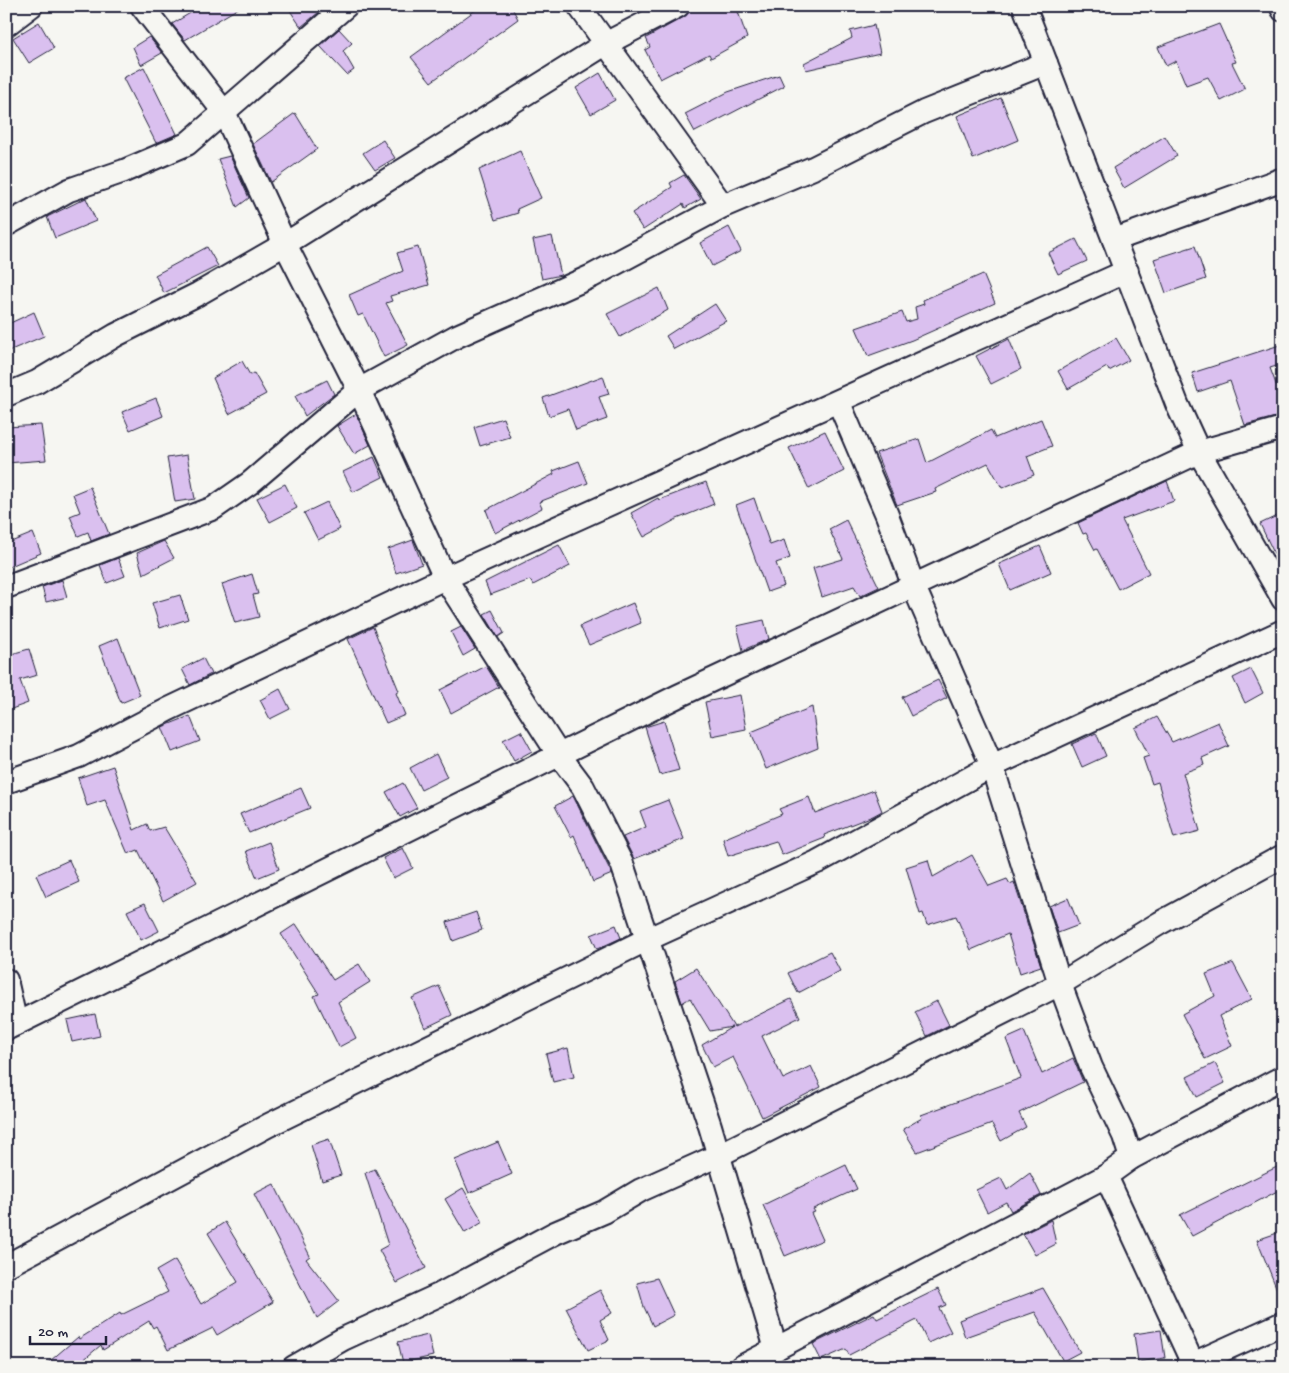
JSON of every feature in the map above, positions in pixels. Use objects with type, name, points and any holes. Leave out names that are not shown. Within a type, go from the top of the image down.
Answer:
[{"type":"street","points":[[6,25],[31,6]]},
{"type":"street","points":[[142,6],[224,112],[286,244],[359,390],[446,578],[558,755],[583,787],[622,864],[710,1126],[717,1156],[776,1349]]},
{"type":"street","points":[[6,224],[69,190],[124,171],[187,144],[346,6]]},
{"type":"street","points":[[580,6],[723,206]]},
{"type":"street","points":[[6,395],[37,382],[116,335],[198,294],[286,244],[607,43],[678,6]]},
{"type":"street","points":[[1024,6],[1177,404],[1199,452],[1283,599]]},
{"type":"street","points":[[1281,6],[1283,10]]},
{"type":"street","points":[[6,587],[214,508],[250,483],[359,390],[457,336],[592,276],[723,206],[813,168],[924,112],[1046,63]]},
{"type":"street","points":[[1114,240],[1283,179]]},
{"type":"street","points":[[6,782],[79,756],[169,709],[446,578],[839,403],[1127,271]]},
{"type":"street","points":[[839,403],[887,515],[914,587],[992,766],[1060,984],[1091,1067],[1124,1136],[1131,1158]]},
{"type":"street","points":[[6,980],[11,1026],[678,696],[1199,452],[1283,428]]},
{"type":"street","points":[[6,1266],[269,1125],[646,940],[817,862],[992,766],[1283,630]]},
{"type":"street","points":[[294,1367],[343,1340],[441,1294],[555,1233],[604,1212],[640,1190],[717,1156],[1060,984],[1160,923],[1283,856]]},
{"type":"street","points":[[741,1367],[1106,1176],[1131,1158],[1283,1076]]},
{"type":"street","points":[[1106,1176],[1190,1366],[1283,1323]]},
{"type":"building","points":[[202,6],[242,6],[185,40],[172,24]]},
{"type":"building","points":[[287,6],[315,6],[319,12],[301,27]]},
{"type":"building","points":[[481,6],[511,6],[518,19],[431,82],[411,57]]},
{"type":"building","points":[[691,6],[736,6],[747,38],[711,58],[709,54],[660,79],[645,50],[650,47],[646,38],[684,17]]},
{"type":"building","points":[[39,22],[54,48],[29,63],[13,38]]},
{"type":"building","points":[[1219,24],[1236,62],[1232,63],[1245,89],[1221,101],[1208,77],[1186,85],[1176,61],[1166,66],[1158,47]]},
{"type":"building","points":[[874,25],[880,53],[806,70],[804,63],[852,38],[850,31]]},
{"type":"building","points":[[339,29],[352,43],[343,51],[354,70],[347,75],[320,46]]},
{"type":"building","points":[[149,37],[162,53],[141,65],[133,47]]},
{"type":"building","points":[[144,67],[177,134],[156,143],[123,78]]},
{"type":"building","points":[[600,73],[615,100],[591,114],[576,88]]},
{"type":"building","points":[[779,75],[784,86],[695,132],[685,114],[728,92]]},
{"type":"building","points":[[1001,98],[1018,140],[973,159],[957,116]]},
{"type":"building","points":[[295,113],[317,149],[271,182],[253,144]]},
{"type":"building","points":[[1165,136],[1177,156],[1124,188],[1113,168]]},
{"type":"building","points":[[383,140],[395,158],[375,170],[363,153]]},
{"type":"building","points":[[520,151],[541,198],[517,209],[518,213],[495,220],[479,170]]},
{"type":"building","points":[[230,156],[249,198],[237,207],[218,159]]},
{"type":"building","points":[[684,175],[701,199],[685,208],[683,204],[643,230],[632,213],[672,187],[670,183]]},
{"type":"building","points":[[86,198],[96,221],[55,238],[47,217]]},
{"type":"building","points":[[729,227],[741,251],[712,266],[700,243]]},
{"type":"building","points":[[552,236],[561,275],[542,279],[533,240]]},
{"type":"building","points":[[1076,239],[1087,261],[1058,274],[1048,253]]},
{"type":"building","points":[[1195,246],[1206,279],[1166,293],[1154,259]]},
{"type":"building","points":[[207,247],[218,266],[164,293],[155,275]]},
{"type":"building","points":[[418,247],[429,285],[390,296],[392,301],[386,303],[408,345],[384,357],[363,314],[358,316],[349,295],[403,271],[397,253]]},
{"type":"building","points":[[983,274],[995,303],[912,340],[868,356],[856,328],[902,312],[906,322],[917,319],[915,307],[924,304],[923,300]]},
{"type":"building","points":[[659,288],[668,310],[620,337],[607,314]]},
{"type":"building","points":[[715,304],[726,321],[674,349],[666,336]]},
{"type":"building","points":[[34,312],[44,336],[6,352],[6,325]]},
{"type":"building","points":[[1116,338],[1129,360],[1109,371],[1107,367],[1068,389],[1058,371]]},
{"type":"building","points":[[1009,339],[1021,369],[991,384],[976,356]]},
{"type":"building","points":[[1283,344],[1283,364],[1270,368],[1283,403],[1283,415],[1245,425],[1230,381],[1198,392],[1192,373]]},
{"type":"building","points":[[242,361],[250,375],[254,373],[266,394],[229,414],[213,378]]},
{"type":"building","points":[[603,376],[609,394],[599,397],[607,419],[576,430],[568,409],[549,416],[543,398]]},
{"type":"building","points":[[327,380],[334,394],[305,416],[295,396]]},
{"type":"building","points":[[156,398],[163,416],[130,430],[122,412]]},
{"type":"building","points":[[356,414],[370,445],[354,454],[337,426]]},
{"type":"building","points":[[503,418],[510,437],[480,446],[474,427]]},
{"type":"building","points":[[1041,419],[1052,446],[1027,456],[1034,475],[1002,488],[988,463],[935,489],[936,492],[897,505],[876,453],[919,439],[927,463],[991,430],[995,438]]},
{"type":"building","points":[[41,425],[46,460],[6,463],[6,427]]},
{"type":"building","points":[[825,431],[844,471],[809,489],[789,448]]},
{"type":"building","points":[[187,455],[195,499],[175,502],[167,458]]},
{"type":"building","points":[[374,457],[383,477],[353,492],[343,472]]},
{"type":"building","points":[[579,461],[588,483],[539,502],[542,508],[495,533],[486,510],[554,474],[553,471]]},
{"type":"building","points":[[1167,481],[1174,501],[1122,520],[1149,573],[1118,589],[1097,549],[1095,550],[1086,533],[1083,534],[1078,523]]},
{"type":"building","points":[[706,482],[714,504],[677,519],[644,537],[631,513],[658,498],[659,500]]},
{"type":"building","points":[[285,484],[297,508],[270,522],[257,498]]},
{"type":"building","points":[[90,487],[109,534],[91,541],[88,532],[78,536],[70,516],[80,512],[73,494]]},
{"type":"building","points":[[754,498],[770,545],[784,540],[790,558],[776,563],[784,586],[767,592],[736,505]]},
{"type":"building","points":[[327,502],[340,529],[318,540],[304,513]]},
{"type":"building","points":[[1283,513],[1283,572],[1260,524]]},
{"type":"building","points":[[846,520],[879,587],[860,596],[854,586],[822,597],[813,568],[843,559],[829,529]]},
{"type":"building","points":[[33,533],[41,553],[6,568],[6,544]]},
{"type":"building","points":[[413,540],[422,564],[396,573],[388,549]]},
{"type":"building","points":[[164,541],[174,558],[143,574],[137,553]]},
{"type":"building","points":[[559,545],[570,566],[533,585],[530,580],[490,595],[485,582]]},
{"type":"building","points":[[1040,546],[1051,572],[1010,590],[999,564]]},
{"type":"building","points":[[118,558],[125,576],[107,583],[100,565]]},
{"type":"building","points":[[252,574],[258,594],[253,595],[259,617],[235,623],[222,584]]},
{"type":"building","points":[[62,580],[67,597],[46,602],[42,587]]},
{"type":"building","points":[[180,595],[188,619],[160,628],[152,603]]},
{"type":"building","points":[[633,603],[641,623],[589,645],[580,626]]},
{"type":"building","points":[[492,610],[504,633],[498,637],[484,614]]},
{"type":"building","points":[[764,620],[769,639],[743,650],[737,626]]},
{"type":"building","points":[[373,627],[399,691],[396,693],[405,715],[386,723],[348,639]]},
{"type":"building","points":[[461,627],[475,649],[463,656],[451,632]]},
{"type":"building","points":[[118,638],[140,695],[121,703],[99,646]]},
{"type":"building","points":[[29,649],[37,675],[20,680],[28,703],[6,711],[6,650],[10,650],[11,654]]},
{"type":"building","points":[[203,658],[211,674],[190,685],[182,669]]},
{"type":"building","points":[[486,666],[499,687],[451,713],[440,690]]},
{"type":"building","points":[[1251,669],[1263,693],[1245,703],[1233,678]]},
{"type":"building","points":[[938,680],[947,698],[911,716],[902,697]]},
{"type":"building","points":[[280,689],[290,709],[270,719],[260,700]]},
{"type":"building","points":[[740,695],[746,729],[712,736],[705,702]]},
{"type":"building","points":[[812,707],[818,748],[766,769],[751,732]]},
{"type":"building","points":[[190,716],[200,741],[172,752],[162,727]]},
{"type":"building","points":[[1157,717],[1172,742],[1218,722],[1229,746],[1202,758],[1204,765],[1183,773],[1200,831],[1174,838],[1158,782],[1152,784],[1143,758],[1149,756],[1135,728]]},
{"type":"building","points":[[664,721],[679,770],[660,775],[645,727]]},
{"type":"building","points":[[521,731],[532,751],[514,761],[503,740]]},
{"type":"building","points":[[1096,733],[1106,756],[1082,767],[1072,744]]},
{"type":"building","points":[[436,754],[447,777],[421,790],[410,768]]},
{"type":"building","points":[[113,766],[134,830],[147,824],[150,831],[164,827],[197,882],[163,901],[138,850],[128,854],[105,800],[87,806],[78,778]]},
{"type":"building","points":[[403,783],[417,808],[400,817],[386,792]]},
{"type":"building","points":[[301,788],[310,808],[249,833],[240,814]]},
{"type":"building","points":[[874,790],[882,811],[824,835],[825,838],[782,855],[776,841],[728,856],[723,839],[782,814],[779,809],[809,797],[815,813]]},
{"type":"building","points":[[573,796],[612,874],[593,882],[574,835],[571,837],[555,806]]},
{"type":"building","points":[[668,800],[684,839],[634,859],[623,837],[646,827],[640,811]]},
{"type":"building","points":[[269,842],[279,869],[257,878],[246,851]]},
{"type":"building","points":[[403,848],[413,868],[393,878],[383,858]]},
{"type":"building","points":[[972,855],[989,886],[1007,879],[1010,884],[1014,882],[1041,966],[1020,973],[1008,934],[971,950],[956,916],[927,925],[923,913],[920,914],[906,867],[928,860],[933,877]]},
{"type":"building","points":[[69,860],[79,882],[46,897],[36,875]]},
{"type":"building","points":[[1068,898],[1079,925],[1058,933],[1049,906]]},
{"type":"building","points":[[145,903],[159,931],[141,940],[127,911]]},
{"type":"building","points":[[476,912],[482,930],[453,941],[447,922]]},
{"type":"building","points":[[296,924],[333,980],[359,964],[370,982],[338,1002],[356,1038],[339,1047],[314,996],[319,994],[281,934]]},
{"type":"building","points":[[616,925],[621,938],[597,949],[591,935]]},
{"type":"building","points":[[830,952],[840,971],[798,993],[788,973]]},
{"type":"building","points":[[1233,963],[1252,999],[1219,1016],[1232,1046],[1205,1059],[1182,1014],[1215,996],[1206,974]]},
{"type":"building","points":[[696,968],[734,1027],[791,999],[800,1017],[762,1036],[783,1079],[811,1066],[821,1087],[762,1117],[733,1057],[713,1067],[702,1045],[732,1027],[710,1031],[690,998],[682,1003],[675,981]]},
{"type":"building","points":[[439,986],[452,1015],[425,1028],[412,998]]},
{"type":"building","points":[[937,1001],[949,1025],[927,1036],[915,1012]]},
{"type":"building","points":[[95,1014],[100,1036],[72,1042],[67,1020]]},
{"type":"building","points":[[1024,1031],[1042,1074],[1073,1058],[1083,1082],[1019,1113],[1026,1127],[1001,1141],[992,1124],[917,1152],[903,1129],[922,1118],[921,1115],[1021,1078],[1006,1039]]},
{"type":"building","points":[[568,1048],[574,1077],[553,1082],[546,1054]]},
{"type":"building","points":[[1215,1063],[1225,1083],[1197,1097],[1187,1077]]},
{"type":"building","points":[[329,1139],[341,1175],[322,1181],[311,1145]]},
{"type":"building","points":[[498,1142],[512,1174],[469,1193],[455,1160]]},
{"type":"building","points":[[1283,1164],[1283,1188],[1192,1236],[1180,1215]]},
{"type":"building","points":[[846,1165],[857,1189],[813,1209],[815,1212],[811,1213],[823,1240],[785,1256],[763,1205]]},
{"type":"building","points":[[375,1169],[426,1268],[397,1283],[379,1250],[388,1245],[365,1173]]},
{"type":"building","points":[[1030,1173],[1041,1195],[1011,1211],[1006,1202],[987,1212],[976,1190],[1001,1178],[1007,1190]]},
{"type":"building","points":[[274,1184],[310,1256],[306,1259],[339,1301],[317,1318],[254,1194]]},
{"type":"building","points":[[463,1188],[483,1222],[465,1233],[445,1199]]},
{"type":"building","points":[[1051,1220],[1056,1244],[1035,1255],[1023,1234]]},
{"type":"building","points":[[225,1222],[273,1302],[217,1335],[213,1328],[168,1350],[156,1326],[153,1328],[149,1321],[103,1350],[101,1345],[75,1367],[43,1367],[78,1337],[79,1339],[120,1313],[121,1315],[168,1292],[156,1271],[175,1260],[201,1304],[238,1282],[208,1233]]},
{"type":"building","points":[[1283,1231],[1283,1302],[1282,1302],[1257,1240]]},
{"type":"building","points":[[657,1278],[674,1315],[653,1326],[644,1307],[637,1283]]},
{"type":"building","points":[[1043,1288],[1080,1352],[1063,1361],[1035,1312],[965,1337],[959,1320]]},
{"type":"building","points":[[938,1289],[946,1305],[939,1308],[951,1332],[928,1343],[917,1320],[849,1355],[846,1349],[821,1360],[813,1344],[874,1314],[877,1319]]},
{"type":"building","points":[[600,1290],[612,1313],[600,1320],[609,1340],[588,1350],[566,1308]]},
{"type":"building","points":[[1161,1330],[1165,1358],[1138,1362],[1134,1334]]},
{"type":"building","points":[[428,1335],[433,1356],[403,1363],[398,1342]]}]
